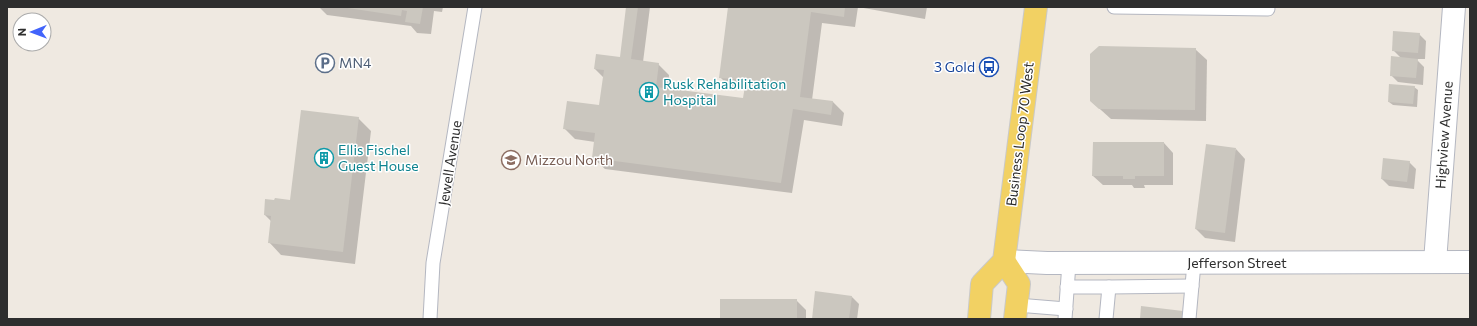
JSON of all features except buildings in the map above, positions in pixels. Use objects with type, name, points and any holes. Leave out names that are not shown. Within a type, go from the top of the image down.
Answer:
[{"type":"main road","name":"Business Loop 70 West","points":[[1004,261],[1036,7]]},
{"type":"main road","points":[[979,319],[982,284],[1004,261],[1019,284],[1016,312]]},
{"type":"street","name":"Highview Avenue","points":[[1435,262],[1454,7]]},
{"type":"street","name":"Jefferson Street","points":[[1004,261],[1069,263],[1470,262]]},
{"type":"lane","name":"Jewell Avenue","points":[[430,319],[433,263],[475,7]]},
{"type":"lane","points":[[1114,7],[1268,9]]},
{"type":"lane","points":[[1016,312],[1065,314],[1069,263]]},
{"type":"lane","points":[[1189,319],[1194,263]]},
{"type":"lane","points":[[1068,287],[1192,286]]},
{"type":"lane","points":[[1106,319],[1109,287]]},
{"type":"place","name":"MN4","points":[[325,63]]},
{"type":"place","name":"3 Gold","points":[[989,67]]},
{"type":"place","name":"Rusk Rehabilitation Hospital","points":[[649,92]]},
{"type":"place","name":"Ellis Fischel Guest House","points":[[324,158]]},
{"type":"place","name":"Mizzou North","points":[[511,160]]}]
